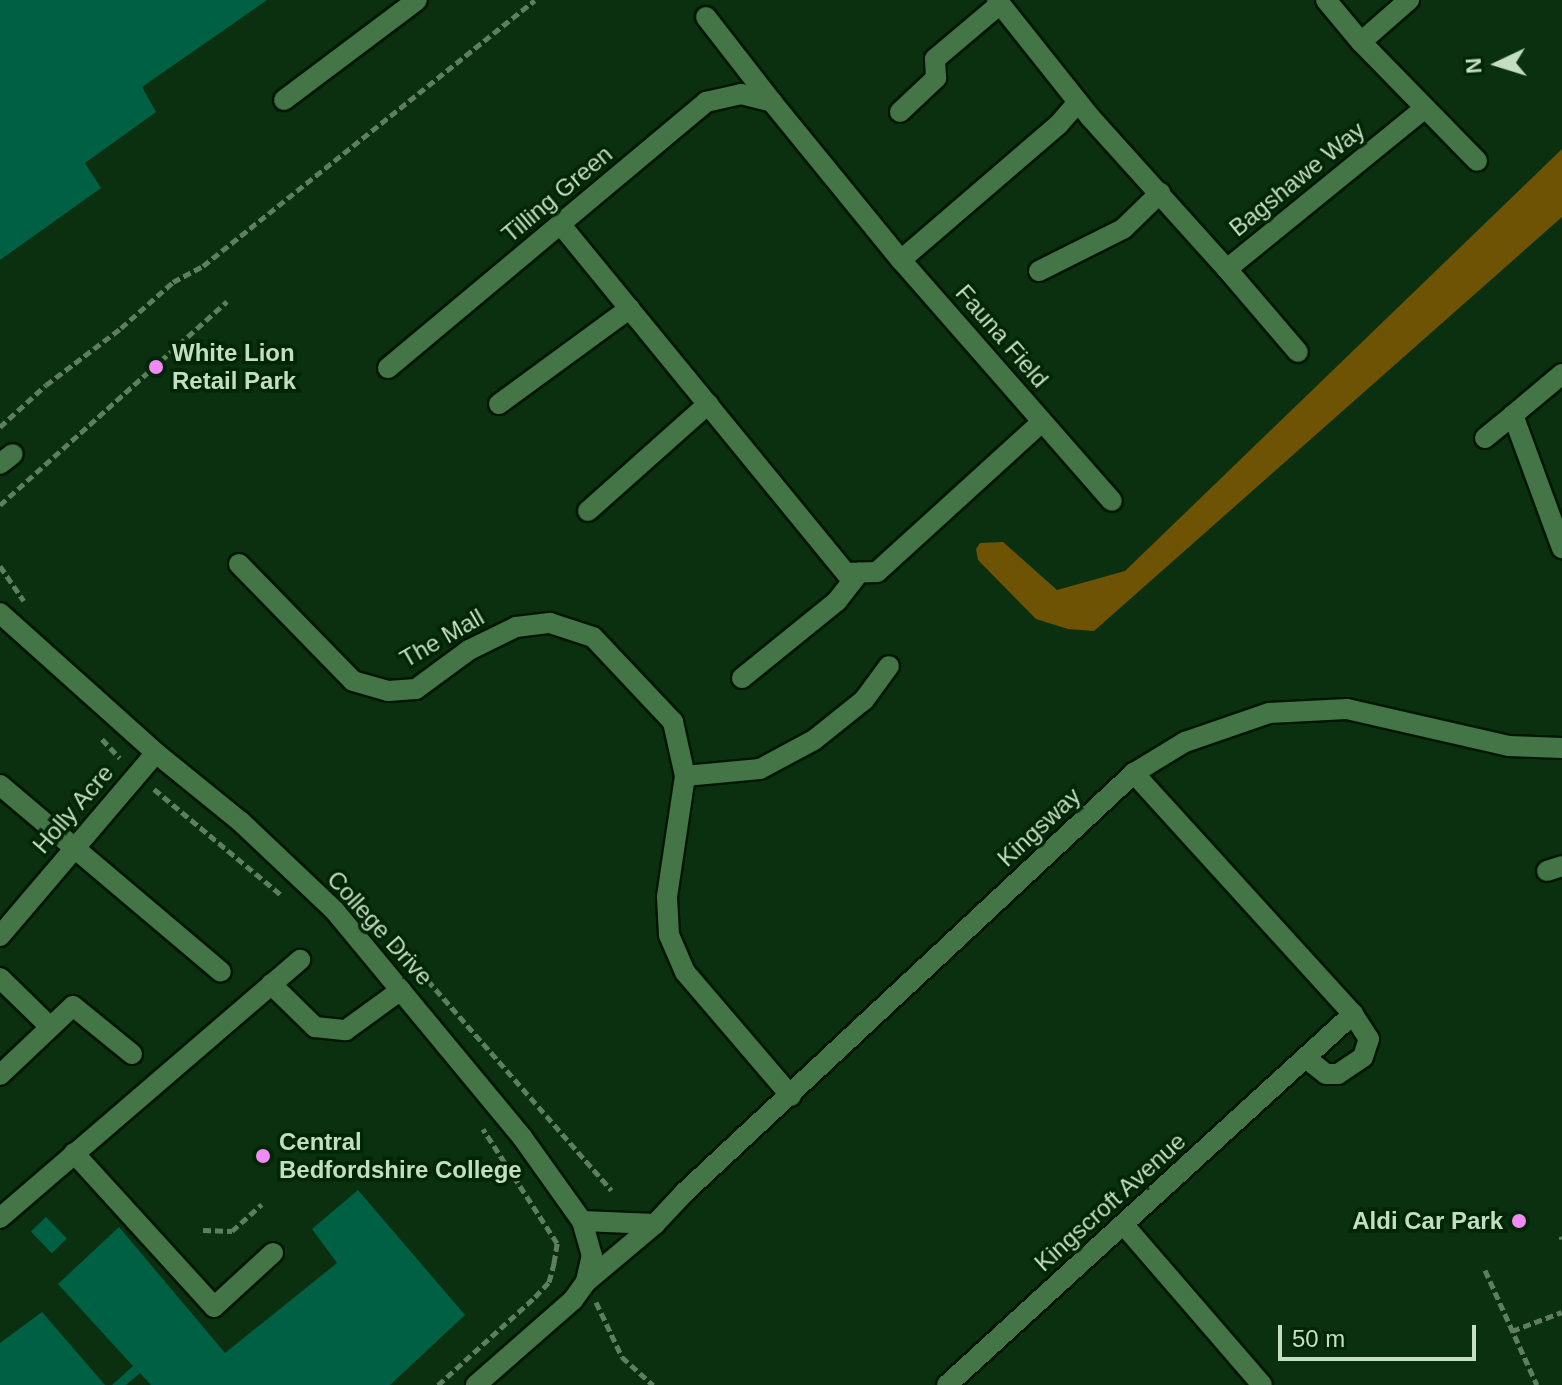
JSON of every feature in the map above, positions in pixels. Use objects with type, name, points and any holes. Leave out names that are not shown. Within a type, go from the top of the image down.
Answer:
[{"type":"street","points":[[284,100],[417,0]]},
{"type":"street","points":[[1326,0],[1361,42],[1477,161]]},
{"type":"street","points":[[1361,42],[1409,0]]},
{"type":"street","points":[[900,112],[936,78],[935,59],[999,2]]},
{"type":"street","name":"Bagshawe Way","points":[[999,2],[1078,102],[1227,269],[1424,109]]},
{"type":"street","points":[[706,17],[901,260],[1059,124],[1078,102]]},
{"type":"street","name":"Tilling Green","points":[[388,368],[706,102],[741,94],[772,102]]},
{"type":"street","points":[[1039,271],[1123,229],[1160,193]]},
{"type":"street","points":[[561,225],[846,573],[877,572],[1042,422]]},
{"type":"street","name":"Fauna Field","points":[[901,260],[1112,501]]},
{"type":"street","points":[[1227,269],[1298,352]]},
{"type":"street","points":[[499,404],[630,308]]},
{"type":"street","points":[[1485,438],[1562,374]]},
{"type":"street","points":[[588,511],[708,404]]},
{"type":"street","points":[[1513,415],[1562,548]]},
{"type":"street","name":"The Mall","points":[[239,564],[353,681],[388,691],[416,689],[469,650],[516,627],[550,623],[593,637],[673,722],[685,776],[667,897],[669,935],[685,972],[791,1096]]},
{"type":"street","points":[[742,678],[837,601],[859,573]]},
{"type":"street","name":"College Drive","points":[[0,613],[156,753],[241,822],[335,911],[522,1137],[582,1221],[592,1255],[586,1282]]},
{"type":"street","points":[[685,776],[760,769],[814,740],[864,700],[889,666]]},
{"type":"street","name":"Kingsway","points":[[586,1282],[655,1224],[1134,773],[1185,742],[1269,713],[1347,709],[1509,746],[1562,748]]},
{"type":"street","name":"Holly Acre","points":[[0,936],[156,753]]},
{"type":"street","points":[[1134,773],[1353,1014],[1369,1039],[1363,1057],[1338,1074],[1326,1074],[1307,1059]]},
{"type":"street","points":[[0,785],[221,972]]},
{"type":"street","points":[[0,1218],[300,960]]},
{"type":"street","points":[[0,978],[50,1027]]},
{"type":"street","points":[[271,984],[315,1027],[346,1030],[401,990]]},
{"type":"street","points":[[0,1075],[73,1006],[132,1054]]},
{"type":"street","name":"Kingscroft Avenue","points":[[947,1385],[1353,1014]]},
{"type":"street","points":[[74,1153],[214,1307],[273,1253]]},
{"type":"street","points":[[582,1221],[655,1224]]},
{"type":"street","points":[[1124,1225],[1262,1385]]},
{"type":"street","points":[[476,1385],[573,1300],[586,1282]]},
{"type":"path","points":[[0,427],[46,385],[121,328],[173,282],[203,266],[535,0]]},
{"type":"path","points":[[0,505],[227,301]]},
{"type":"path","points":[[154,788],[284,898]]},
{"type":"path","points":[[483,1045],[611,1190]]},
{"type":"path","points":[[438,1385],[535,1297],[549,1282],[554,1263],[557,1243],[479,1124]]},
{"type":"path","points":[[203,1230],[232,1231],[262,1204]]},
{"type":"path","points":[[1485,1270],[1537,1385]]},
{"type":"path","points":[[596,1301],[622,1357],[653,1385]]},
{"type":"path","points":[[1512,1331],[1562,1312]]},
{"type":"shaded area","points":[[1562,149],[1562,217],[1094,631],[1068,629],[1036,619],[978,560],[976,549],[980,543],[1003,542],[1057,590],[1125,571]]},
{"type":"building","points":[[0,0],[267,0],[142,87],[156,112],[85,163],[101,188],[0,260]]},
{"type":"building","points":[[358,1190],[465,1315],[390,1385],[151,1385],[140,1373],[126,1385],[112,1385],[133,1366],[58,1284],[119,1227],[225,1353],[337,1263],[312,1229]]},
{"type":"building","points":[[46,1217],[67,1239],[52,1253],[31,1232]]},
{"type":"building","points":[[42,1312],[105,1385],[0,1385],[0,1343]]},
{"type":"place","name":"White Lion Retail Park","points":[[156,367]]},
{"type":"place","name":"Central Bedfordshire College","points":[[263,1156]]},
{"type":"place","name":"Aldi Car Park","points":[[1519,1221]]}]
